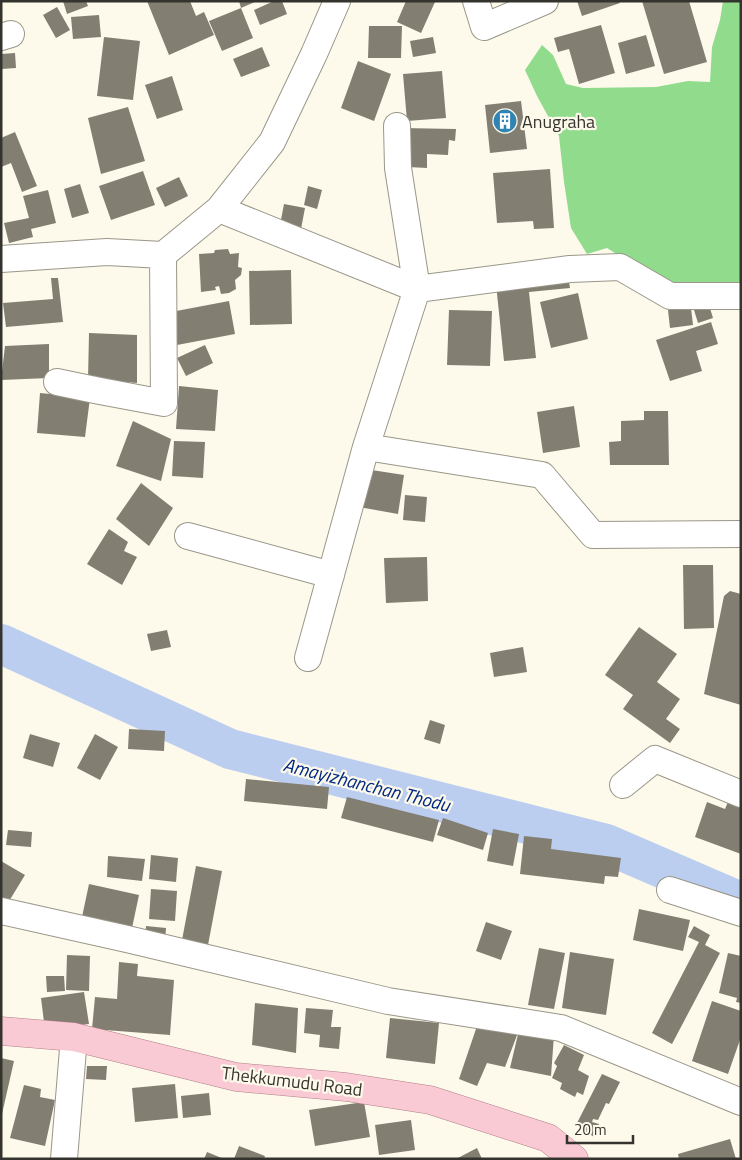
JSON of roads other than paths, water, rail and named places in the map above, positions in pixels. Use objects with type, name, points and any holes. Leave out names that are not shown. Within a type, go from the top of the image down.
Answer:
[{"type":"main road","name":"Thekkumudu Road","points":[[1,1031],[74,1037],[236,1077],[346,1087],[430,1100],[548,1138],[574,1159]]},
{"type":"street","points":[[1,259],[107,252],[164,255],[219,209],[272,142],[337,1]]},
{"type":"street","points":[[476,1],[484,27],[545,1]]},
{"type":"street","points":[[308,658],[366,447],[417,289],[398,168],[396,126]]},
{"type":"street","points":[[219,209],[417,289],[570,269],[620,267],[670,296],[741,296]]},
{"type":"street","points":[[56,382],[164,403],[164,255]]},
{"type":"street","points":[[366,447],[542,475],[593,535],[741,534]]},
{"type":"street","points":[[188,536],[331,575]]},
{"type":"street","points":[[623,785],[655,759],[741,794]]},
{"type":"street","points":[[670,890],[741,913]]},
{"type":"street","points":[[1,911],[388,1001],[561,1028],[741,1102]]},
{"type":"street","points":[[64,1159],[74,1037]]},
{"type":"waterway","name":"Amayizhanchan Thodu","points":[[1,644],[230,749],[606,844],[741,902]]},
{"type":"place","name":"Anugraha","points":[[505,121]]}]
